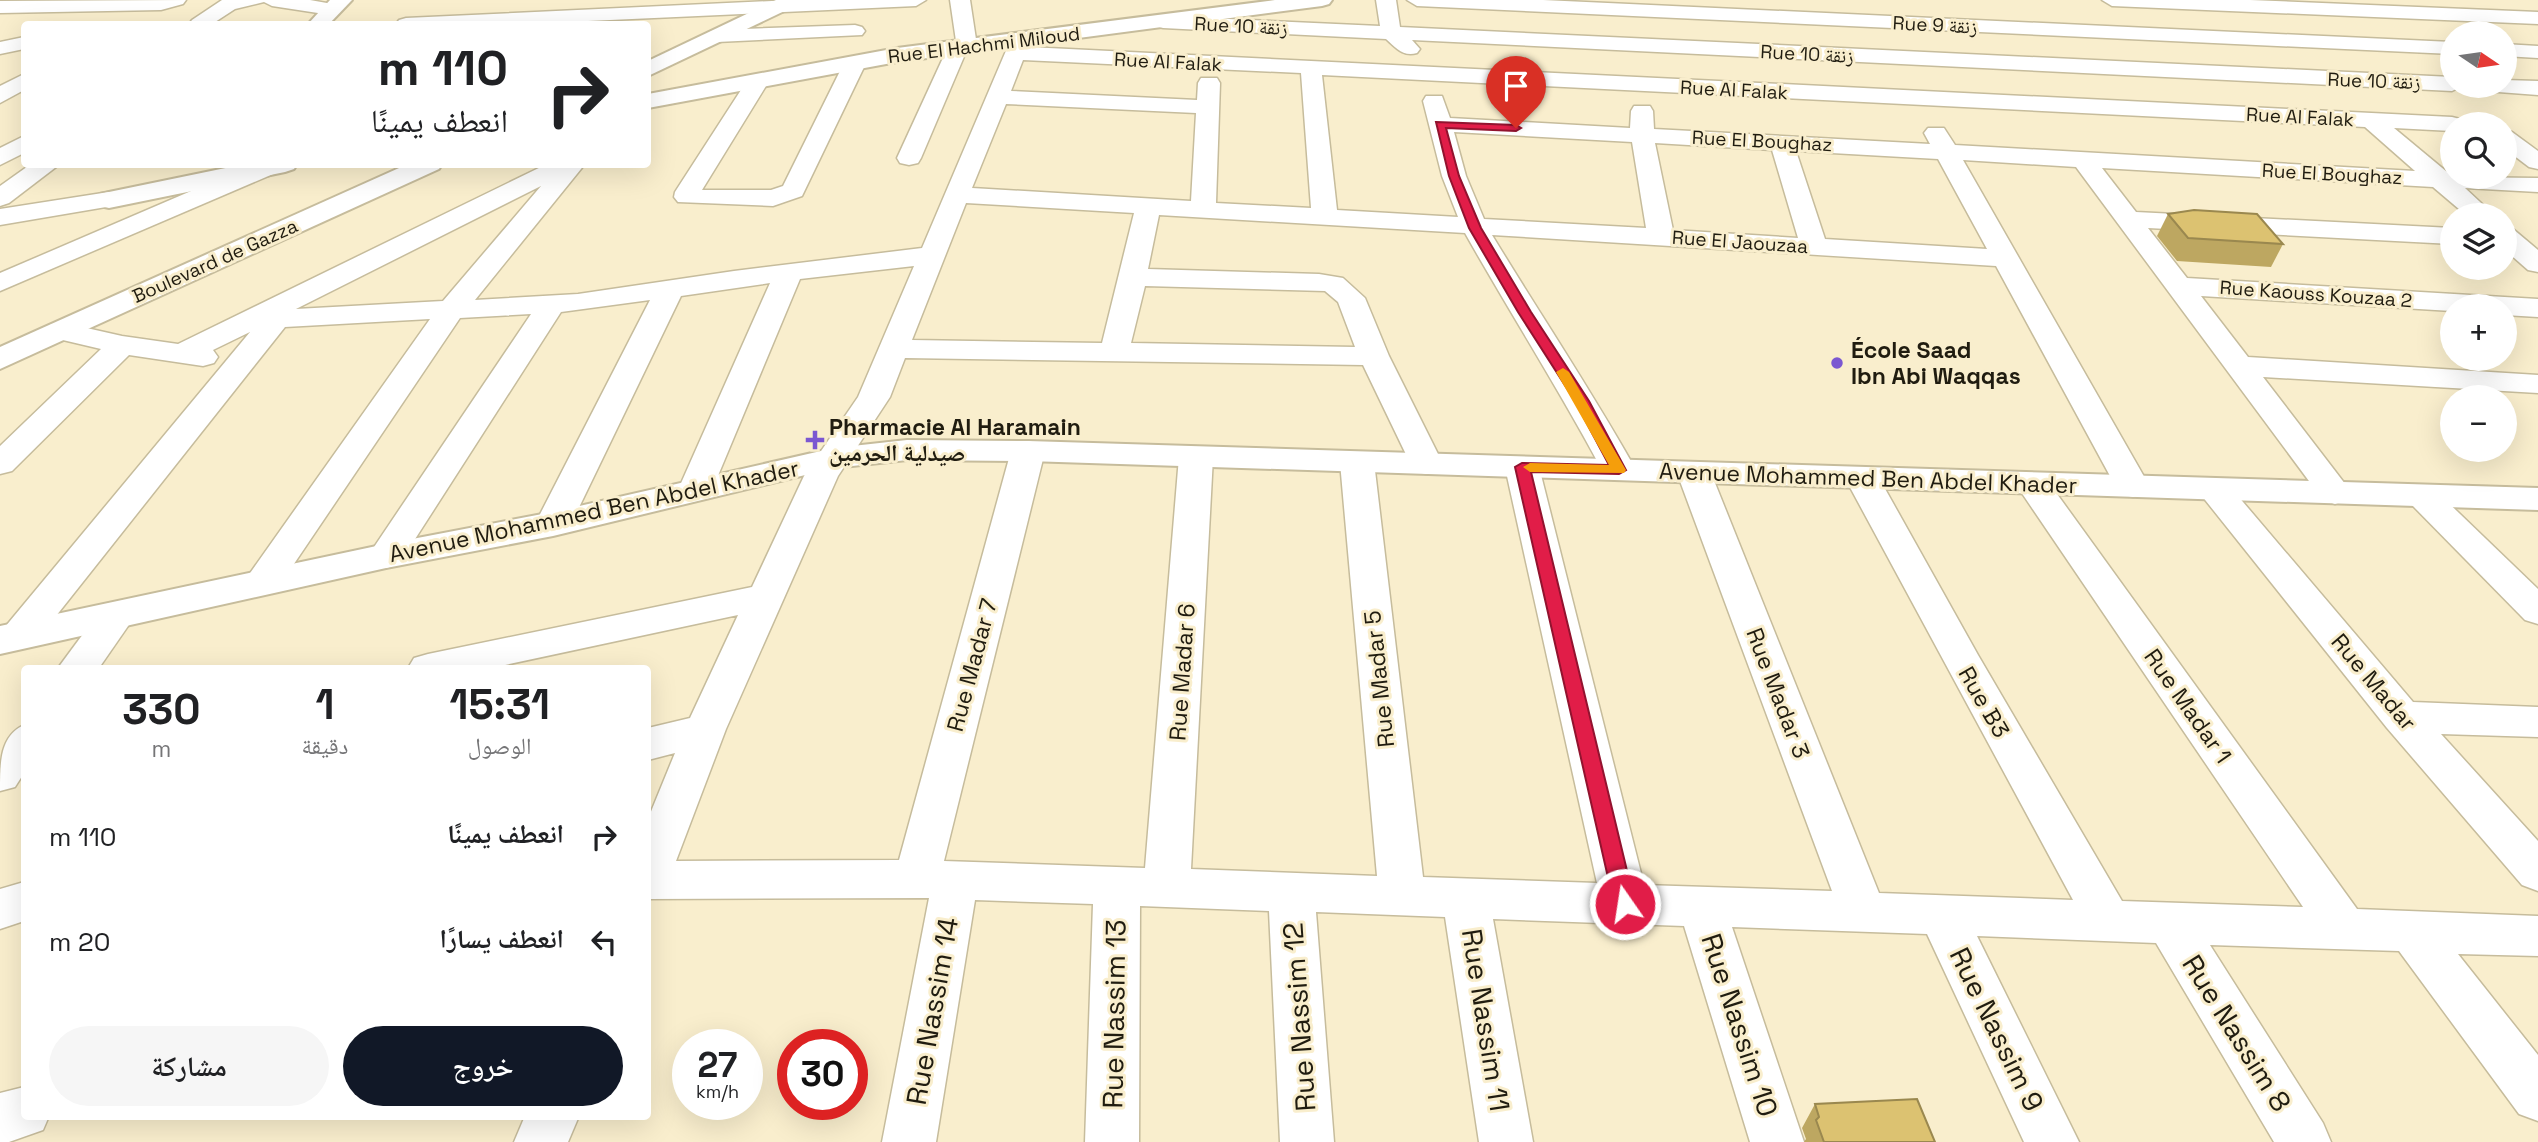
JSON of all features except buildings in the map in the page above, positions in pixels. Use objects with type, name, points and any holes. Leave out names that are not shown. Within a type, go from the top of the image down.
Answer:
[{"type":"street","points":[[0,7],[147,5],[176,0]]},
{"type":"street","points":[[204,21],[229,4],[255,0]]},
{"type":"street","points":[[271,0],[330,11]]},
{"type":"street","points":[[430,21],[454,0]]},
{"type":"street","points":[[543,21],[612,20],[650,7],[916,0]]},
{"type":"street","points":[[909,158],[962,47],[960,0]]},
{"type":"street","name":"Rue El Hachmi Miloud","points":[[651,100],[846,64],[962,47],[1019,46],[1163,22],[1322,0]]},
{"type":"street","points":[[1386,0],[1391,33],[1408,46],[1427,74],[1454,176],[1475,228],[1524,312],[1582,401],[1619,470]]},
{"type":"street","name":"Rue 9 زنقة","points":[[1417,0],[2440,48]]},
{"type":"street","points":[[2124,0],[2160,36],[2224,114]]},
{"type":"street","points":[[2124,0],[2403,6],[2538,18]]},
{"type":"street","points":[[651,68],[785,3]]},
{"type":"street","points":[[758,81],[687,197],[773,198],[793,191],[846,64],[843,48],[870,3]]},
{"type":"street","points":[[122,21],[147,5]]},
{"type":"street","points":[[1281,6],[1288,28]]},
{"type":"street","points":[[2403,6],[2440,34]]},
{"type":"street","name":"Rue 10 زنقة","points":[[1163,22],[2440,83]]},
{"type":"street","points":[[717,36],[855,31]]},
{"type":"street","points":[[0,38],[21,37]]},
{"type":"street","points":[[1585,43],[1591,82]]},
{"type":"street","points":[[0,48],[21,44]]},
{"type":"street","points":[[651,866],[705,729],[763,597],[821,476],[874,397],[1019,46]]},
{"type":"street","name":"Rue Al Falak","points":[[1019,46],[1211,64],[2440,124]]},
{"type":"street","points":[[2517,51],[2538,52]]},
{"type":"street","points":[[1847,56],[1885,148]]},
{"type":"street","points":[[1203,209],[1211,64]]},
{"type":"street","points":[[1311,68],[1325,218]]},
{"type":"street","points":[[0,96],[21,84]]},
{"type":"street","points":[[1642,86],[1642,134],[1661,237]]},
{"type":"street","points":[[2517,86],[2538,88]]},
{"type":"street","points":[[996,97],[1207,107]]},
{"type":"street","points":[[2510,98],[2523,121]]},
{"type":"street","points":[[1916,99],[2133,487]]},
{"type":"street","points":[[2372,121],[2440,180]]},
{"type":"street","name":"Rue El Boughaz","points":[[1440,124],[2440,180]]},
{"type":"street","points":[[1781,141],[1814,246]]},
{"type":"street","points":[[0,158],[21,145]]},
{"type":"street","points":[[2517,147],[2538,162]]},
{"type":"street","points":[[2084,161],[2335,493]]},
{"type":"street","points":[[0,198],[42,168]]},
{"type":"street","points":[[109,200],[147,168]]},
{"type":"street","points":[[0,218],[109,200],[258,168]]},
{"type":"street","points":[[0,283],[258,168]]},
{"type":"street","name":"Boulevard de Gazza","points":[[0,359],[421,168]]},
{"type":"street","points":[[180,355],[262,320],[559,168]]},
{"type":"street","points":[[262,583],[452,309],[570,168]]},
{"type":"street","name":"Rue El Boughaz","points":[[2517,184],[2538,185]]},
{"type":"street","points":[[2451,189],[2467,203]]},
{"type":"street","name":"Rue El Jaouzaa","points":[[958,195],[2006,258]]},
{"type":"street","points":[[1114,352],[1148,206]]},
{"type":"street","points":[[2128,219],[2440,235]]},
{"type":"street","points":[[2517,246],[2538,264]]},
{"type":"street","points":[[262,320],[551,305],[789,271],[934,255]]},
{"type":"street","points":[[695,491],[789,271]]},
{"type":"street","points":[[1133,277],[1333,284],[1351,298],[1374,356],[1426,464]]},
{"type":"street","name":"Rue Kaouss Kouzaa 2","points":[[2178,286],[2538,308]]},
{"type":"street","points":[[553,524],[670,289]]},
{"type":"street","points":[[386,556],[551,305]]},
{"type":"street","points":[[10,638],[244,361],[262,320]]},
{"type":"street","points":[[60,331],[180,355],[244,361]]},
{"type":"street","points":[[0,464],[122,345]]},
{"type":"street","points":[[892,349],[1374,356]]},
{"type":"street","points":[[2239,366],[2538,384]]},
{"type":"street","name":"Avenue Mohammed Ben Abdel Khader","points":[[10,638],[386,556],[553,524],[834,458],[907,450],[1028,451],[2538,499]]},
{"type":"street","name":"Rue Madar 7","points":[[936,880],[1028,451]]},
{"type":"street","name":"Rue Madar 6","points":[[1167,888],[1196,457]]},
{"type":"street","name":"Rue Madar 5","points":[[1357,462],[1402,895]]},
{"type":"street","points":[[1522,467],[1625,904]]},
{"type":"street","name":"Rue Madar 3","points":[[1694,473],[1863,912]]},
{"type":"street","name":"Rue B3","points":[[1862,478],[1958,655],[2110,923]]},
{"type":"street","name":"Rue Madar 1","points":[[2032,483],[2345,930]]},
{"type":"street","name":"Rue Madar","points":[[2214,489],[2402,717],[2538,872]]},
{"type":"street","points":[[2422,496],[2538,611]]},
{"type":"street","points":[[442,665],[763,597]]},
{"type":"street","points":[[80,665],[116,616]]},
{"type":"street","points":[[2402,717],[2538,722]]},
{"type":"street","points":[[651,743],[705,729]]},
{"type":"street","points":[[651,880],[936,880],[2538,936]]},
{"type":"street","name":"Rue Nassim 14","points":[[909,1142],[936,880]]},
{"type":"street","name":"Rue Nassim 13","points":[[1111,1142],[1116,886]]},
{"type":"street","name":"Rue Nassim 12","points":[[1291,892],[1307,1142]]},
{"type":"street","name":"Rue Nassim 11","points":[[1466,899],[1506,1142]]},
{"type":"street","points":[[0,909],[21,903]]},
{"type":"street","name":"Rue Nassim 10","points":[[1702,907],[1777,1142]]},
{"type":"street","name":"Rue Nassim 9","points":[[1942,915],[2052,1142]]},
{"type":"street","name":"Rue Nassim 8","points":[[2170,923],[2305,1142]]},
{"type":"street","points":[[2412,932],[2538,1096]]},
{"type":"street","points":[[0,1119],[21,1113]]},
{"type":"street","points":[[541,1142],[550,1120]]},
{"type":"slow traffic","points":[[1530,467],[1619,470],[1582,401],[1563,372]]},
{"type":"place","name":"École Saad Ibn Abi Waqqas","points":[[1837,363]]},
{"type":"place","name":"Pharmacie Al Haramain صيدلية الحرمين","points":[[815,440]]},
{"type":"route","points":[[1516,128],[1440,124],[1454,176],[1475,228],[1524,312],[1582,401],[1619,470],[1522,467],[1625,904]]}]
